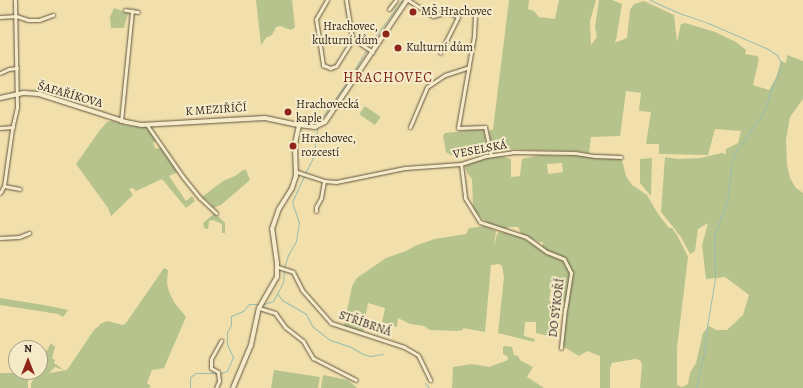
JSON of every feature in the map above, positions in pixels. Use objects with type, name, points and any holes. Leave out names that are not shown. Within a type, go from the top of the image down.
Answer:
[{"type":"street","points":[[0,192],[4,186],[17,107],[16,0]]},
{"type":"street","points":[[327,0],[316,19],[323,65],[330,68],[336,66],[354,39]]},
{"type":"street","points":[[346,0],[350,34],[354,39],[371,51],[408,0],[433,16],[448,12],[457,15],[463,12],[472,12],[475,16],[458,128],[486,127],[491,155]]},
{"type":"street","points":[[389,10],[396,0]]},
{"type":"street","points":[[125,10],[138,12]]},
{"type":"street","points":[[120,120],[132,11]]},
{"type":"street","points":[[0,17],[16,16],[28,20],[39,20],[53,15]]},
{"type":"street","points":[[440,53],[458,17],[457,15]]},
{"type":"street","name":"K MEZIŘÍČÍ","points":[[133,124],[147,125],[265,118],[299,125],[318,126],[326,121],[371,51]]},
{"type":"street","points":[[410,127],[427,87],[444,75],[468,67]]},
{"type":"street","points":[[0,73],[8,69],[17,68]]},
{"type":"street","name":"ŠAFAŘÍKOVA","points":[[0,98],[17,94],[33,93],[133,124]]},
{"type":"street","points":[[147,125],[183,177],[200,198],[216,213]]},
{"type":"street","points":[[233,388],[252,345],[260,307],[277,277],[280,267],[272,229],[279,209],[292,188],[297,172],[295,144],[299,125]]},
{"type":"street","points":[[0,128],[13,127]]},
{"type":"street","name":"VESELSKÁ","points":[[297,172],[324,181],[348,180],[405,168],[461,164],[491,155],[513,152],[575,153],[595,156],[621,157]]},
{"type":"street","name":"DO SÝKOŘÍ","points":[[461,164],[465,198],[480,222],[526,238],[547,252],[564,259],[571,273],[561,348]]},
{"type":"street","points":[[316,211],[316,206],[321,198],[324,181]]},
{"type":"street","points":[[4,186],[20,190]]},
{"type":"street","points":[[0,238],[20,237],[29,233]]},
{"type":"street","name":"STŘÍBRNÁ","points":[[280,267],[293,272],[302,290],[332,323],[404,347],[418,355],[430,380]]},
{"type":"street","points":[[260,307],[275,313],[285,327],[303,341],[313,358],[356,380]]},
{"type":"street","points":[[216,388],[219,373],[211,368],[211,359],[221,341]]},
{"type":"green space","points":[[256,0],[292,0],[295,27],[291,30],[280,26],[276,27],[272,35],[266,38],[261,45]]},
{"type":"green space","points":[[509,0],[529,0],[528,9],[534,11],[539,17],[555,19],[559,0],[596,0],[590,21],[591,45],[597,37],[595,27],[599,0],[612,0],[622,4],[616,40],[614,43],[627,38],[630,10],[634,4],[644,1],[674,15],[677,42],[681,24],[685,23],[715,32],[736,42],[746,50],[745,54],[757,56],[759,59],[753,85],[769,90],[776,78],[781,61],[786,63],[787,55],[803,61],[803,99],[790,117],[786,140],[787,165],[790,178],[796,188],[803,193],[803,388],[640,388],[642,364],[640,360],[635,359],[612,363],[610,368],[610,388],[600,388],[600,356],[587,351],[579,356],[564,347],[562,343],[565,303],[557,293],[551,289],[549,301],[553,301],[549,336],[536,333],[536,322],[525,322],[524,336],[535,339],[534,342],[498,333],[504,277],[502,266],[499,264],[491,265],[485,332],[463,328],[463,330],[457,331],[430,330],[424,326],[410,324],[398,318],[397,327],[382,322],[385,308],[368,303],[363,332],[344,326],[352,286],[357,278],[386,258],[406,251],[417,245],[435,239],[466,234],[469,228],[485,226],[496,231],[494,248],[497,234],[500,232],[519,236],[542,250],[543,242],[539,242],[521,233],[518,227],[510,227],[505,229],[488,223],[475,212],[473,207],[472,179],[467,173],[465,165],[482,158],[497,155],[511,159],[511,177],[520,176],[522,159],[541,155],[573,155],[620,158],[622,160],[626,176],[632,185],[647,195],[658,214],[669,228],[672,228],[677,235],[688,257],[677,348],[677,385],[682,387],[688,384],[690,373],[696,363],[703,333],[709,326],[716,330],[727,330],[743,315],[749,295],[725,277],[706,279],[702,245],[708,223],[698,229],[695,251],[690,254],[681,237],[661,212],[665,157],[678,159],[700,158],[722,153],[726,154],[726,149],[738,143],[741,131],[715,129],[708,155],[659,154],[659,144],[646,144],[651,112],[639,111],[641,93],[626,91],[620,136],[591,137],[589,153],[576,151],[493,149],[491,146],[489,131],[493,129]],"holes":[[[562,163],[563,172],[548,174],[547,164]]]},
{"type":"green space","points":[[114,8],[128,13],[124,28],[111,28],[110,17]]},
{"type":"green space","points":[[365,106],[381,117],[375,125],[359,114]]},
{"type":"green space","points":[[112,121],[129,126],[147,127],[157,140],[153,143],[156,149],[161,147],[178,172],[169,176],[186,201],[192,196],[195,201],[186,208],[162,179],[136,191],[133,188],[129,189],[133,195],[111,216],[108,208],[76,164],[100,130],[107,122]]},
{"type":"green space","points":[[483,129],[487,146],[485,151],[451,155],[446,152],[443,136],[445,133]]},
{"type":"green space","points":[[652,158],[651,196],[640,183],[640,159]]},
{"type":"green space","points":[[243,170],[246,170],[250,180],[221,205],[213,208],[211,204],[202,197],[223,181],[235,176]]},
{"type":"green space","points":[[215,213],[225,223],[225,233],[222,233],[222,224],[213,220],[209,221],[208,229],[204,228],[203,223]]},
{"type":"green space","points":[[164,268],[168,270],[167,283],[169,292],[174,302],[186,317],[164,368],[152,370],[147,383],[151,386],[149,388],[31,388],[31,383],[33,380],[48,380],[48,348],[51,343],[55,347],[52,358],[55,360],[54,363],[64,370],[55,367],[49,373],[67,370],[94,330],[102,323],[107,321],[123,325],[126,323]]},
{"type":"green space","points":[[0,298],[68,310],[63,317],[58,314],[0,305]]},
{"type":"green space","points":[[503,347],[512,347],[514,355],[518,356],[520,360],[533,367],[527,377],[544,388],[452,388],[453,367],[472,364],[489,367],[508,360],[507,356],[503,354]]},
{"type":"green space","points":[[274,370],[320,377],[318,388],[271,388]]},
{"type":"green space","points":[[0,373],[8,373],[8,380],[28,380],[28,388],[0,388]]},
{"type":"green space","points":[[323,375],[348,380],[357,388],[321,388]]},
{"type":"waterway","points":[[318,123],[347,82],[370,44],[402,0]]},
{"type":"waterway","points":[[650,0],[682,14],[708,23],[768,49],[777,55],[781,63],[780,69],[772,87],[764,112],[734,154],[733,160]]},
{"type":"waterway","points":[[305,173],[313,158],[317,128]]},
{"type":"waterway","points":[[696,388],[705,349],[706,332],[715,279],[714,236],[727,201],[732,163]]},
{"type":"waterway","points":[[284,268],[288,255],[296,241],[299,223],[292,202],[304,176]]},
{"type":"waterway","points":[[264,304],[273,301],[283,282],[284,271]]},
{"type":"waterway","points":[[277,293],[282,300],[306,314],[312,326],[330,340],[349,346],[363,354],[370,356],[383,354]]},
{"type":"waterway","points":[[190,388],[190,377],[196,373],[221,373],[227,371],[233,357],[227,344],[227,332],[231,325],[231,316],[243,311],[249,304],[260,304]]},
{"type":"waterway","points":[[425,383],[429,388]]},
{"type":"place","name":"MŠ Hrachovec","points":[[413,12]]},
{"type":"place","name":"Hrachovec, kulturní dům","points":[[386,34]]},
{"type":"place","name":"Kulturní dům","points":[[398,48]]},
{"type":"place","name":"Hrachovecká kaple","points":[[288,112]]},
{"type":"place","name":"Hrachovec, rozcestí","points":[[293,146]]},
{"type":"district","name":"HRACHOVEC","points":[[388,78]]}]
